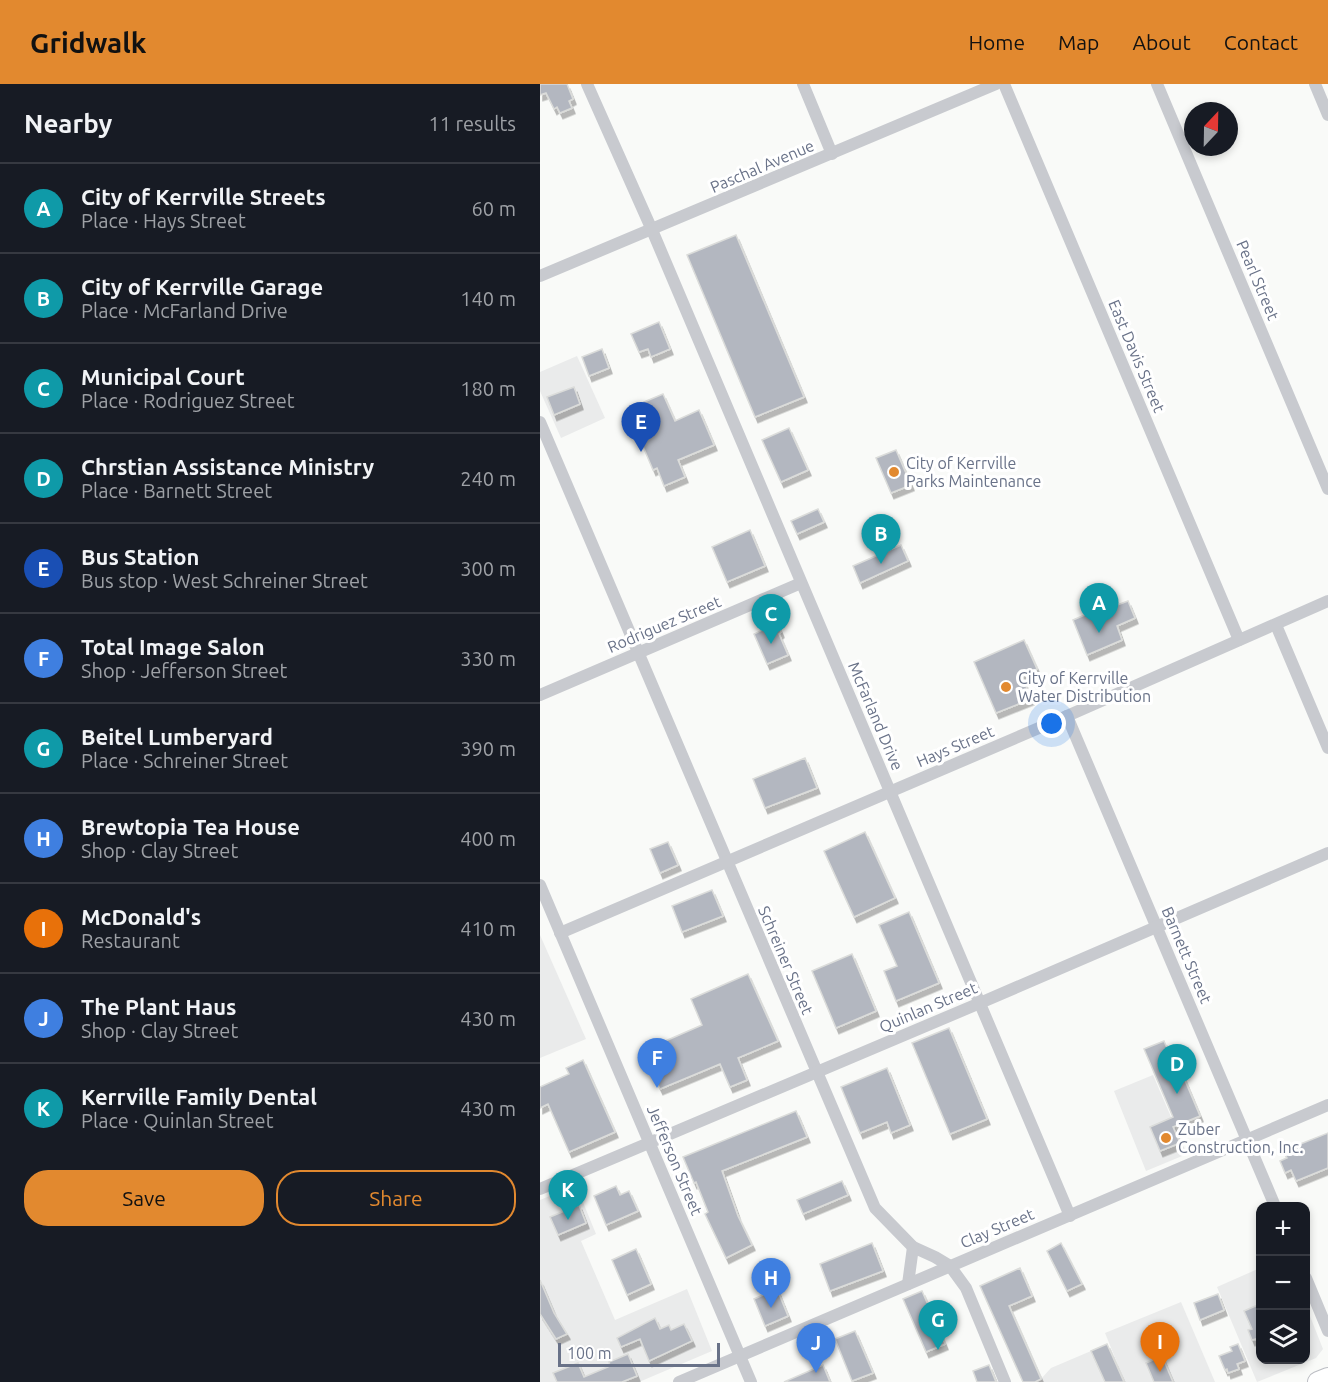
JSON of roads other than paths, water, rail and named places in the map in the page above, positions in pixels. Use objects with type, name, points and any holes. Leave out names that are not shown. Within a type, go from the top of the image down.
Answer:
[{"type":"main road","points":[[1318,1382],[1328,1378]]},
{"type":"street","name":"McFarland Drive","points":[[587,84],[652,230],[1070,1216]]},
{"type":"street","points":[[803,84],[832,154]]},
{"type":"street","name":"Paschal Avenue","points":[[540,276],[996,84]]},
{"type":"street","name":"East Davis Street","points":[[1004,84],[1239,640]]},
{"type":"street","name":"Pearl Street","points":[[1157,84],[1328,489]]},
{"type":"street","points":[[1315,84],[1328,115]]},
{"type":"street","name":"Schreiner Street","points":[[540,422],[545,450],[580,516],[815,1072],[875,1208],[913,1247],[950,1266],[966,1288],[1005,1382]]},
{"type":"street","name":"Rodriguez Street","points":[[540,695],[801,584]]},
{"type":"street","name":"Hays Street","points":[[560,933],[1067,716],[1328,601]]},
{"type":"street","points":[[1276,625],[1328,748]]},
{"type":"street","name":"Barnett Street","points":[[1067,716],[1273,1202]]},
{"type":"street","name":"Quinlan Street","points":[[540,1189],[1328,853]]},
{"type":"street","name":"Jefferson Street","points":[[540,885],[751,1382]]},
{"type":"street","name":"Clay Street","points":[[679,1382],[1328,1105]]},
{"type":"street","points":[[908,1284],[913,1247]]},
{"type":"street","points":[[1310,1289],[1328,1330]]},
{"type":"place","name":"Bus Station","points":[[641,452]]},
{"type":"place","name":"City of Kerrville Parks Maintenance","points":[[894,472]]},
{"type":"place","name":"City of Kerrville Garage","points":[[881,564]]},
{"type":"place","name":"City of Kerrville Streets","points":[[1099,633]]},
{"type":"place","name":"Municipal Court","points":[[771,644]]},
{"type":"place","name":"City of Kerrville Water Distribution","points":[[1006,687]]},
{"type":"place","name":"Total Image Salon","points":[[657,1088]]},
{"type":"place","name":"Chrstian Assistance Ministry","points":[[1177,1094]]},
{"type":"place","name":"Zuber Construction, Inc.","points":[[1166,1138]]},
{"type":"place","name":"Kerrville Family Dental","points":[[568,1220]]},
{"type":"place","name":"Brewtopia Tea House","points":[[771,1308]]},
{"type":"place","name":"Beitel Lumberyard","points":[[938,1350]]},
{"type":"place","name":"McDonald's","points":[[1160,1372]]},
{"type":"place","name":"The Plant Haus","points":[[816,1373]]}]
